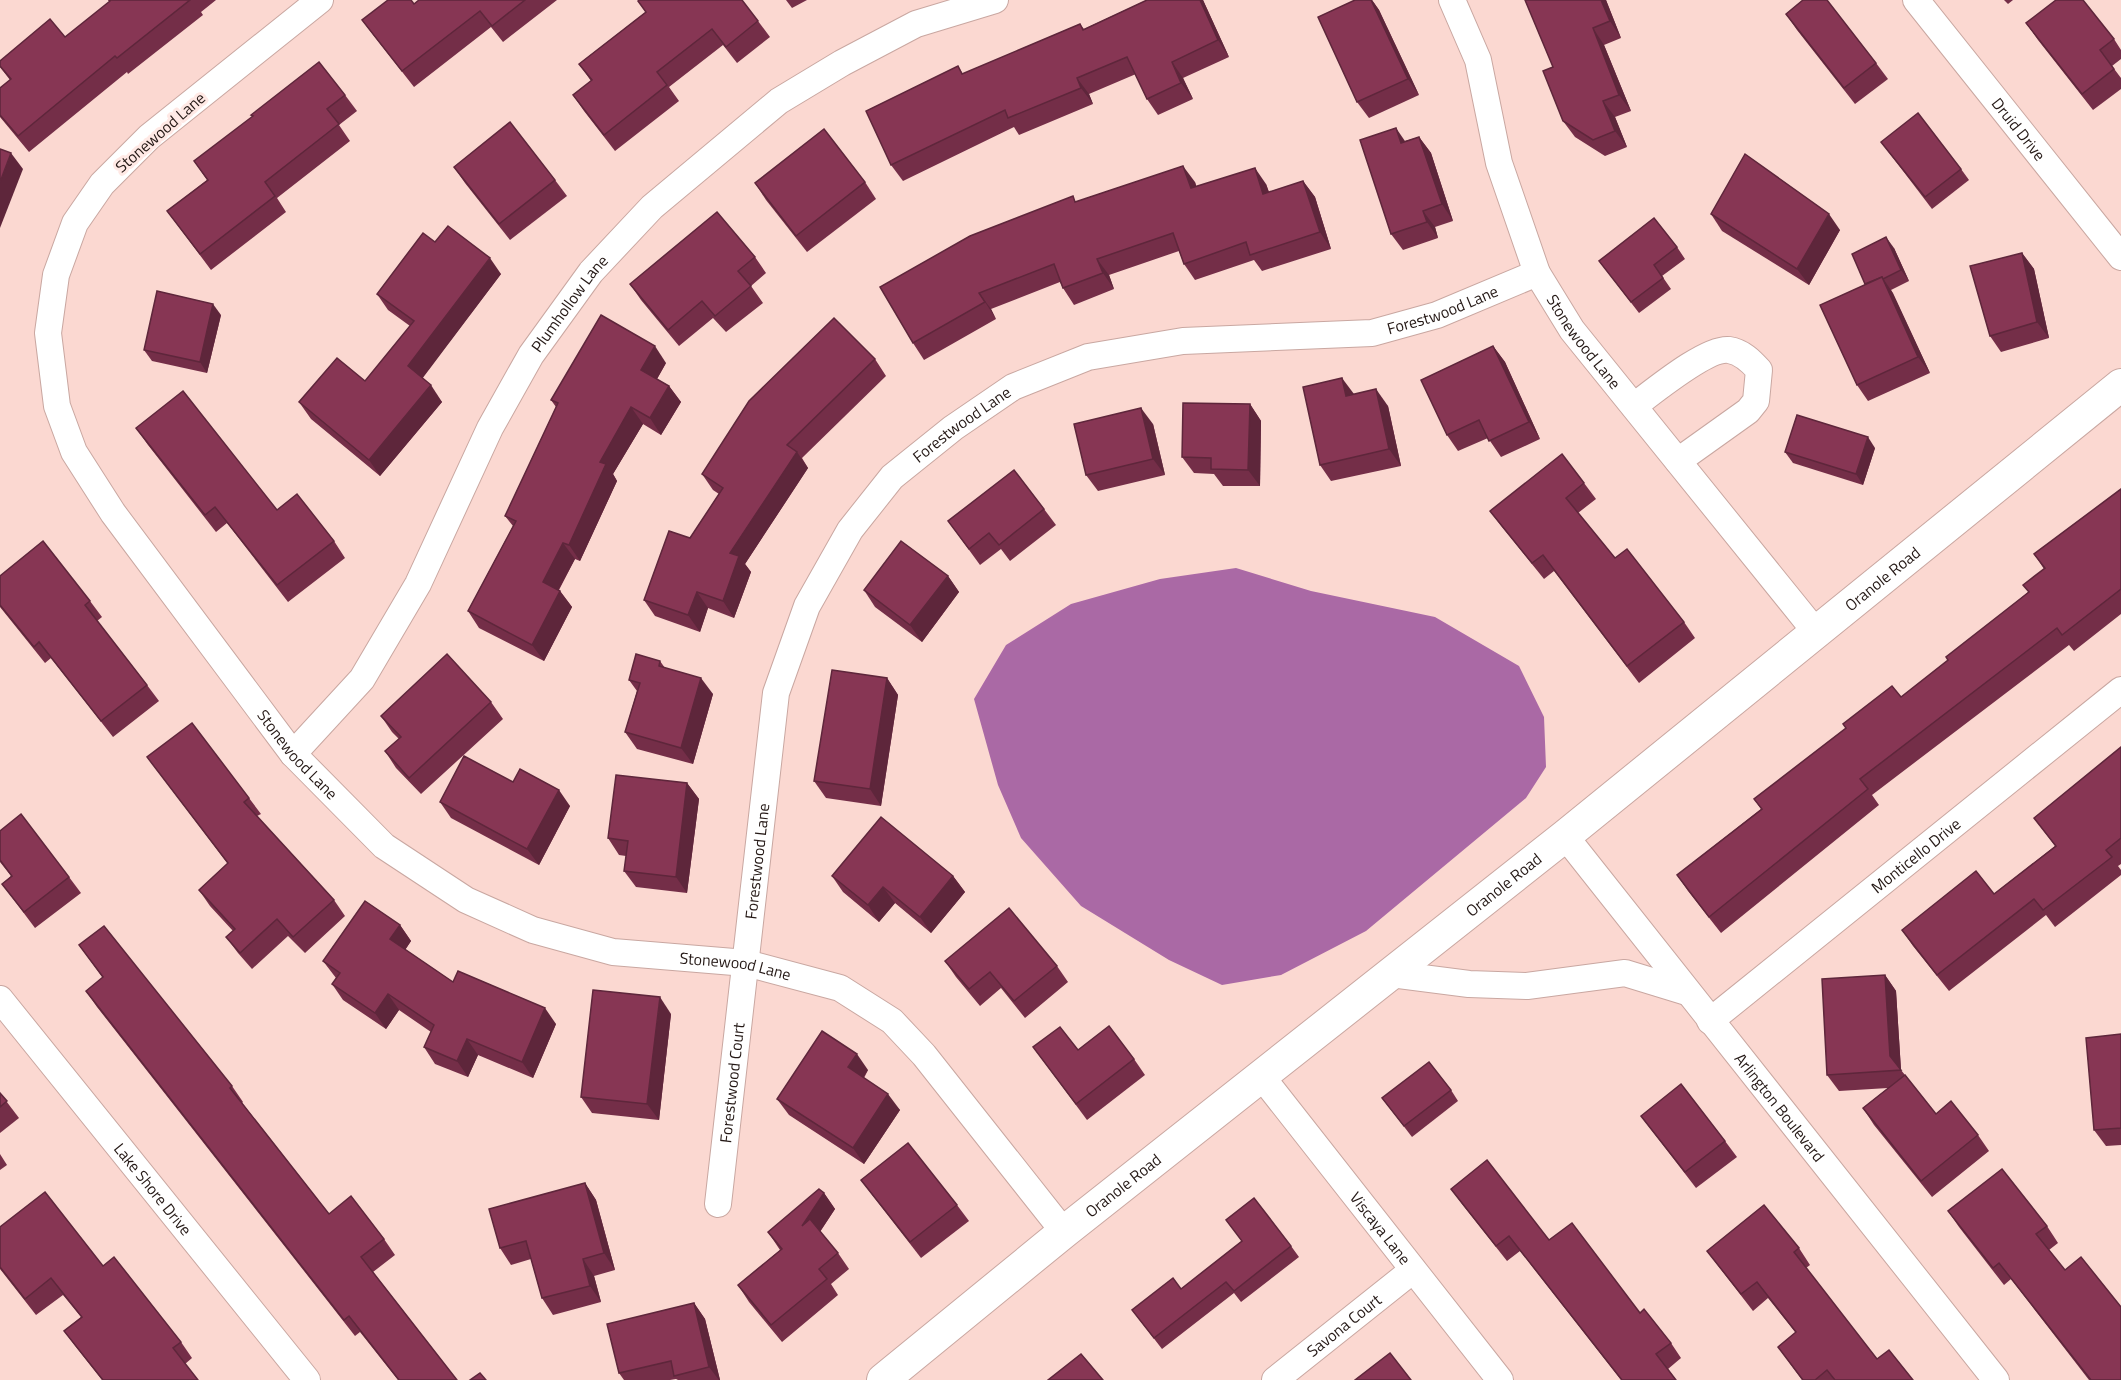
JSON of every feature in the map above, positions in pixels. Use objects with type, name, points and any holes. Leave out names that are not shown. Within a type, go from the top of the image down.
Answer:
[{"type":"street","name":"Stonewood Lane","points":[[320,0],[149,137],[102,184],[75,223],[56,275],[48,333],[57,406],[74,452],[113,513],[293,754],[384,846],[466,900],[533,930],[613,952],[746,963],[840,987],[891,1021],[924,1055],[1064,1232]]},
{"type":"street","name":"Plumhollow Lane","points":[[293,754],[368,670],[418,584],[490,428],[531,355],[591,272],[644,215],[788,96],[916,24],[995,0]]},
{"type":"street","name":"Stonewood Lane","points":[[1452,0],[1478,60],[1499,163],[1537,273],[1572,330],[1815,631]]},
{"type":"street","name":"Druid Drive","points":[[1916,0],[2121,257]]},
{"type":"street","name":"Forestwood Lane","points":[[746,963],[776,693],[807,606],[850,530],[892,477],[953,428],[1013,387],[1088,357],[1183,341],[1372,333],[1437,315],[1537,273]]},
{"type":"street","points":[[1634,406],[1706,356],[1727,350],[1747,357],[1759,370],[1760,384],[1756,401],[1748,411],[1678,461]]},
{"type":"street","name":"Oranole Road","points":[[883,1380],[1064,1232],[1564,836],[2121,385]]},
{"type":"street","name":"Monticello Drive","points":[[1710,1021],[2121,690]]},
{"type":"street","name":"Arlington Boulevard","points":[[1564,836],[1996,1380]]},
{"type":"street","name":"Forestwood Court","points":[[718,1204],[746,963]]},
{"type":"street","points":[[1391,974],[1469,984],[1527,986],[1625,973],[1687,993]]},
{"type":"street","name":"Lake Shore Drive","points":[[0,999],[307,1380]]},
{"type":"street","name":"Viscaya Lane","points":[[1262,1077],[1500,1380]]},
{"type":"street","name":"Savona Court","points":[[1275,1380],[1413,1270]]},
{"type":"shaded area","points":[[1236,568],[1311,591],[1435,617],[1519,666],[1544,717],[1546,767],[1526,798],[1366,931],[1281,975],[1222,985],[1169,960],[1081,906],[1021,838],[998,785],[974,699],[1006,645],[1071,604],[1160,579]]},
{"type":"building","points":[[109,0],[190,0],[117,58],[115,56],[18,136],[0,115],[0,88],[11,79],[0,66],[0,61],[50,19],[65,37]]},
{"type":"building","points":[[388,0],[411,0],[414,4],[419,0],[525,0],[492,26],[480,11],[402,71],[362,20]]},
{"type":"building","points":[[639,0],[742,0],[758,21],[726,47],[712,29],[657,72],[667,85],[604,135],[573,95],[592,80],[579,64],[646,12]]},
{"type":"building","points":[[1147,0],[1200,0],[1218,40],[1172,62],[1181,83],[1147,99],[1127,57],[1077,78],[1081,88],[1008,118],[1005,110],[891,165],[866,111],[958,66],[962,74],[1080,24],[1083,30]]},
{"type":"building","points":[[1355,0],[1371,0],[1408,79],[1357,102],[1318,17]]},
{"type":"building","points":[[1525,0],[1601,0],[1610,21],[1593,28],[1619,95],[1603,101],[1615,131],[1593,140],[1563,121],[1543,71],[1553,67]]},
{"type":"building","points":[[1803,0],[1827,0],[1876,63],[1844,88],[1786,14]]},
{"type":"building","points":[[2056,0],[2083,0],[2114,39],[2100,50],[2114,69],[2082,94],[2026,23]]},
{"type":"building","points":[[319,62],[345,95],[327,109],[339,124],[265,182],[275,196],[200,254],[167,211],[208,180],[194,161]]},
{"type":"building","points":[[1918,113],[1961,169],[1925,197],[1881,142]]},
{"type":"building","points":[[510,122],[555,180],[499,224],[454,167]]},
{"type":"building","points":[[1396,128],[1401,143],[1419,137],[1442,204],[1423,211],[1427,222],[1391,234],[1360,140]]},
{"type":"building","points":[[824,129],[865,182],[796,236],[755,183]]},
{"type":"building","points":[[0,149],[11,153],[0,182]]},
{"type":"building","points":[[1745,154],[1829,214],[1797,269],[1711,214]]},
{"type":"building","points":[[1183,166],[1191,188],[1255,168],[1263,194],[1303,181],[1320,232],[1250,255],[1246,242],[1184,264],[1173,233],[1097,259],[1103,273],[1063,288],[1054,264],[979,293],[985,302],[913,343],[880,287],[970,236],[1073,196],[1075,202]]},
{"type":"building","points":[[717,212],[755,257],[738,271],[751,286],[715,316],[702,301],[668,330],[630,284]]},
{"type":"building","points":[[1654,218],[1677,247],[1654,265],[1663,278],[1631,302],[1599,261]]},
{"type":"building","points":[[448,226],[490,258],[408,366],[431,385],[369,460],[299,402],[337,358],[365,381],[414,321],[377,294],[423,233],[435,242]]},
{"type":"building","points":[[1886,237],[1901,270],[1883,279],[1882,277],[1865,284],[1852,254]]},
{"type":"building","points":[[2022,253],[2037,322],[1990,336],[1970,266]]},
{"type":"building","points":[[1882,277],[1918,357],[1857,385],[1820,305]]},
{"type":"building","points":[[157,291],[213,304],[200,362],[144,350]]},
{"type":"building","points":[[601,315],[655,346],[641,370],[669,386],[650,418],[631,407],[600,462],[606,464],[569,545],[563,543],[543,582],[560,591],[532,645],[468,611],[516,521],[505,516],[558,403],[551,400]]},
{"type":"building","points":[[834,318],[875,359],[787,445],[797,452],[730,553],[739,556],[723,601],[697,592],[688,615],[644,600],[669,531],[690,538],[723,488],[702,474],[749,401]]},
{"type":"building","points":[[1493,346],[1529,422],[1489,441],[1479,420],[1447,435],[1421,380]]},
{"type":"building","points":[[1342,378],[1346,396],[1376,389],[1389,449],[1320,465],[1303,387]]},
{"type":"building","points":[[183,391],[277,510],[297,494],[334,541],[277,585],[215,507],[205,515],[136,428]]},
{"type":"building","points":[[1183,403],[1250,404],[1248,470],[1211,469],[1211,458],[1182,457]]},
{"type":"building","points":[[1141,408],[1153,459],[1086,475],[1074,424]]},
{"type":"building","points":[[1797,415],[1868,437],[1856,474],[1785,452]]},
{"type":"building","points":[[1562,454],[1584,483],[1566,498],[1615,558],[1627,549],[1684,622],[1627,666],[1543,555],[1532,563],[1490,511]]},
{"type":"building","points":[[1014,470],[1044,509],[999,545],[989,533],[969,549],[948,521]]},
{"type":"building","points":[[2121,489],[2121,589],[2062,635],[2057,628],[1860,779],[1868,789],[1709,917],[1677,875],[1762,809],[1754,799],[1846,728],[1843,724],[1892,686],[1901,697],[1948,660],[1946,657],[2029,592],[2023,585],[2045,568],[2034,554]]},
{"type":"building","points":[[43,541],[90,601],[85,605],[147,685],[101,721],[39,642],[34,647],[0,605],[0,576]]},
{"type":"building","points":[[901,541],[948,576],[910,625],[864,590]]},
{"type":"building","points":[[447,654],[491,702],[409,778],[385,751],[401,737],[381,716]]},
{"type":"building","points":[[636,654],[660,661],[659,666],[701,678],[681,748],[625,732],[640,683],[629,680]]},
{"type":"building","points":[[832,670],[887,678],[870,789],[814,781]]},
{"type":"building","points":[[192,723],[249,798],[244,802],[334,900],[293,937],[277,919],[240,953],[226,937],[235,929],[199,890],[228,863],[147,757]]},
{"type":"building","points":[[2121,747],[2121,838],[2106,850],[2112,857],[2043,910],[2034,899],[1937,975],[1902,930],[1976,871],[1994,894],[2056,846],[2034,818]]},
{"type":"building","points":[[464,756],[513,782],[520,769],[559,790],[527,849],[440,802]]},
{"type":"building","points":[[616,775],[687,783],[676,877],[624,871],[628,841],[608,838]]},
{"type":"building","points":[[21,814],[69,877],[24,912],[2,884],[12,876],[0,860],[0,831]]},
{"type":"building","points":[[881,817],[953,876],[920,917],[883,887],[868,905],[832,876]]},
{"type":"building","points":[[365,901],[400,925],[390,939],[453,982],[458,971],[545,1008],[522,1062],[467,1039],[457,1061],[424,1047],[434,1025],[388,994],[375,1013],[332,984],[340,973],[323,961]]},
{"type":"building","points":[[1009,908],[1057,966],[1014,1001],[990,972],[969,989],[945,961]]},
{"type":"building","points":[[104,926],[232,1086],[230,1088],[329,1214],[351,1196],[384,1239],[361,1257],[457,1380],[399,1380],[349,1316],[344,1320],[86,991],[103,977],[79,945]]},
{"type":"building","points":[[1885,975],[1890,1056],[1901,1070],[1827,1075],[1822,979]]},
{"type":"building","points":[[593,990],[660,997],[647,1104],[581,1097]]},
{"type":"building","points":[[1109,1026],[1134,1059],[1076,1104],[1033,1047],[1060,1027],[1078,1050]]},
{"type":"building","points":[[822,1031],[857,1054],[848,1067],[888,1094],[853,1148],[777,1099]]},
{"type":"building","points":[[2121,1034],[2121,1128],[2094,1130],[2086,1038]]},
{"type":"building","points":[[1429,1062],[1451,1090],[1404,1126],[1382,1098]]},
{"type":"building","points":[[1905,1075],[1936,1114],[1951,1101],[1978,1135],[1921,1181],[1863,1108]]},
{"type":"building","points":[[1681,1084],[1725,1141],[1685,1172],[1641,1116]]},
{"type":"building","points":[[0,1093],[7,1101],[0,1107]]},
{"type":"building","points":[[908,1143],[957,1205],[910,1242],[861,1180]]},
{"type":"building","points":[[1487,1160],[1549,1240],[1572,1223],[1640,1313],[1644,1309],[1671,1343],[1656,1354],[1676,1380],[1622,1380],[1509,1236],[1496,1246],[1451,1189]]},
{"type":"building","points":[[2002,1169],[2047,1226],[2036,1234],[2065,1270],[2081,1257],[2121,1307],[2121,1380],[2091,1380],[1999,1263],[1993,1268],[1948,1211]]},
{"type":"building","points":[[585,1183],[604,1253],[583,1259],[590,1286],[542,1298],[526,1241],[500,1248],[489,1209]]},
{"type":"building","points":[[819,1189],[824,1193],[802,1226],[810,1219],[838,1253],[819,1269],[827,1279],[771,1325],[738,1285],[782,1249],[768,1232]]},
{"type":"building","points":[[45,1192],[103,1266],[114,1257],[181,1342],[173,1348],[198,1380],[103,1380],[64,1331],[82,1317],[51,1278],[25,1299],[0,1267],[0,1227]]},
{"type":"building","points":[[1254,1198],[1291,1246],[1234,1291],[1226,1282],[1154,1338],[1132,1310],[1173,1278],[1181,1289],[1242,1241],[1226,1220]]},
{"type":"building","points":[[1764,1205],[1799,1248],[1794,1252],[1877,1359],[1889,1350],[1913,1380],[1835,1380],[1827,1370],[1815,1380],[1803,1380],[1778,1347],[1796,1332],[1757,1282],[1741,1294],[1707,1251]]},
{"type":"building","points":[[694,1303],[709,1367],[674,1376],[671,1361],[619,1373],[607,1324]]},
{"type":"building","points":[[1390,1353],[1411,1380],[1355,1380]]},
{"type":"building","points":[[1081,1354],[1103,1380],[1048,1380]]},
{"type":"building","points":[[480,1373],[486,1380],[470,1380]]}]
